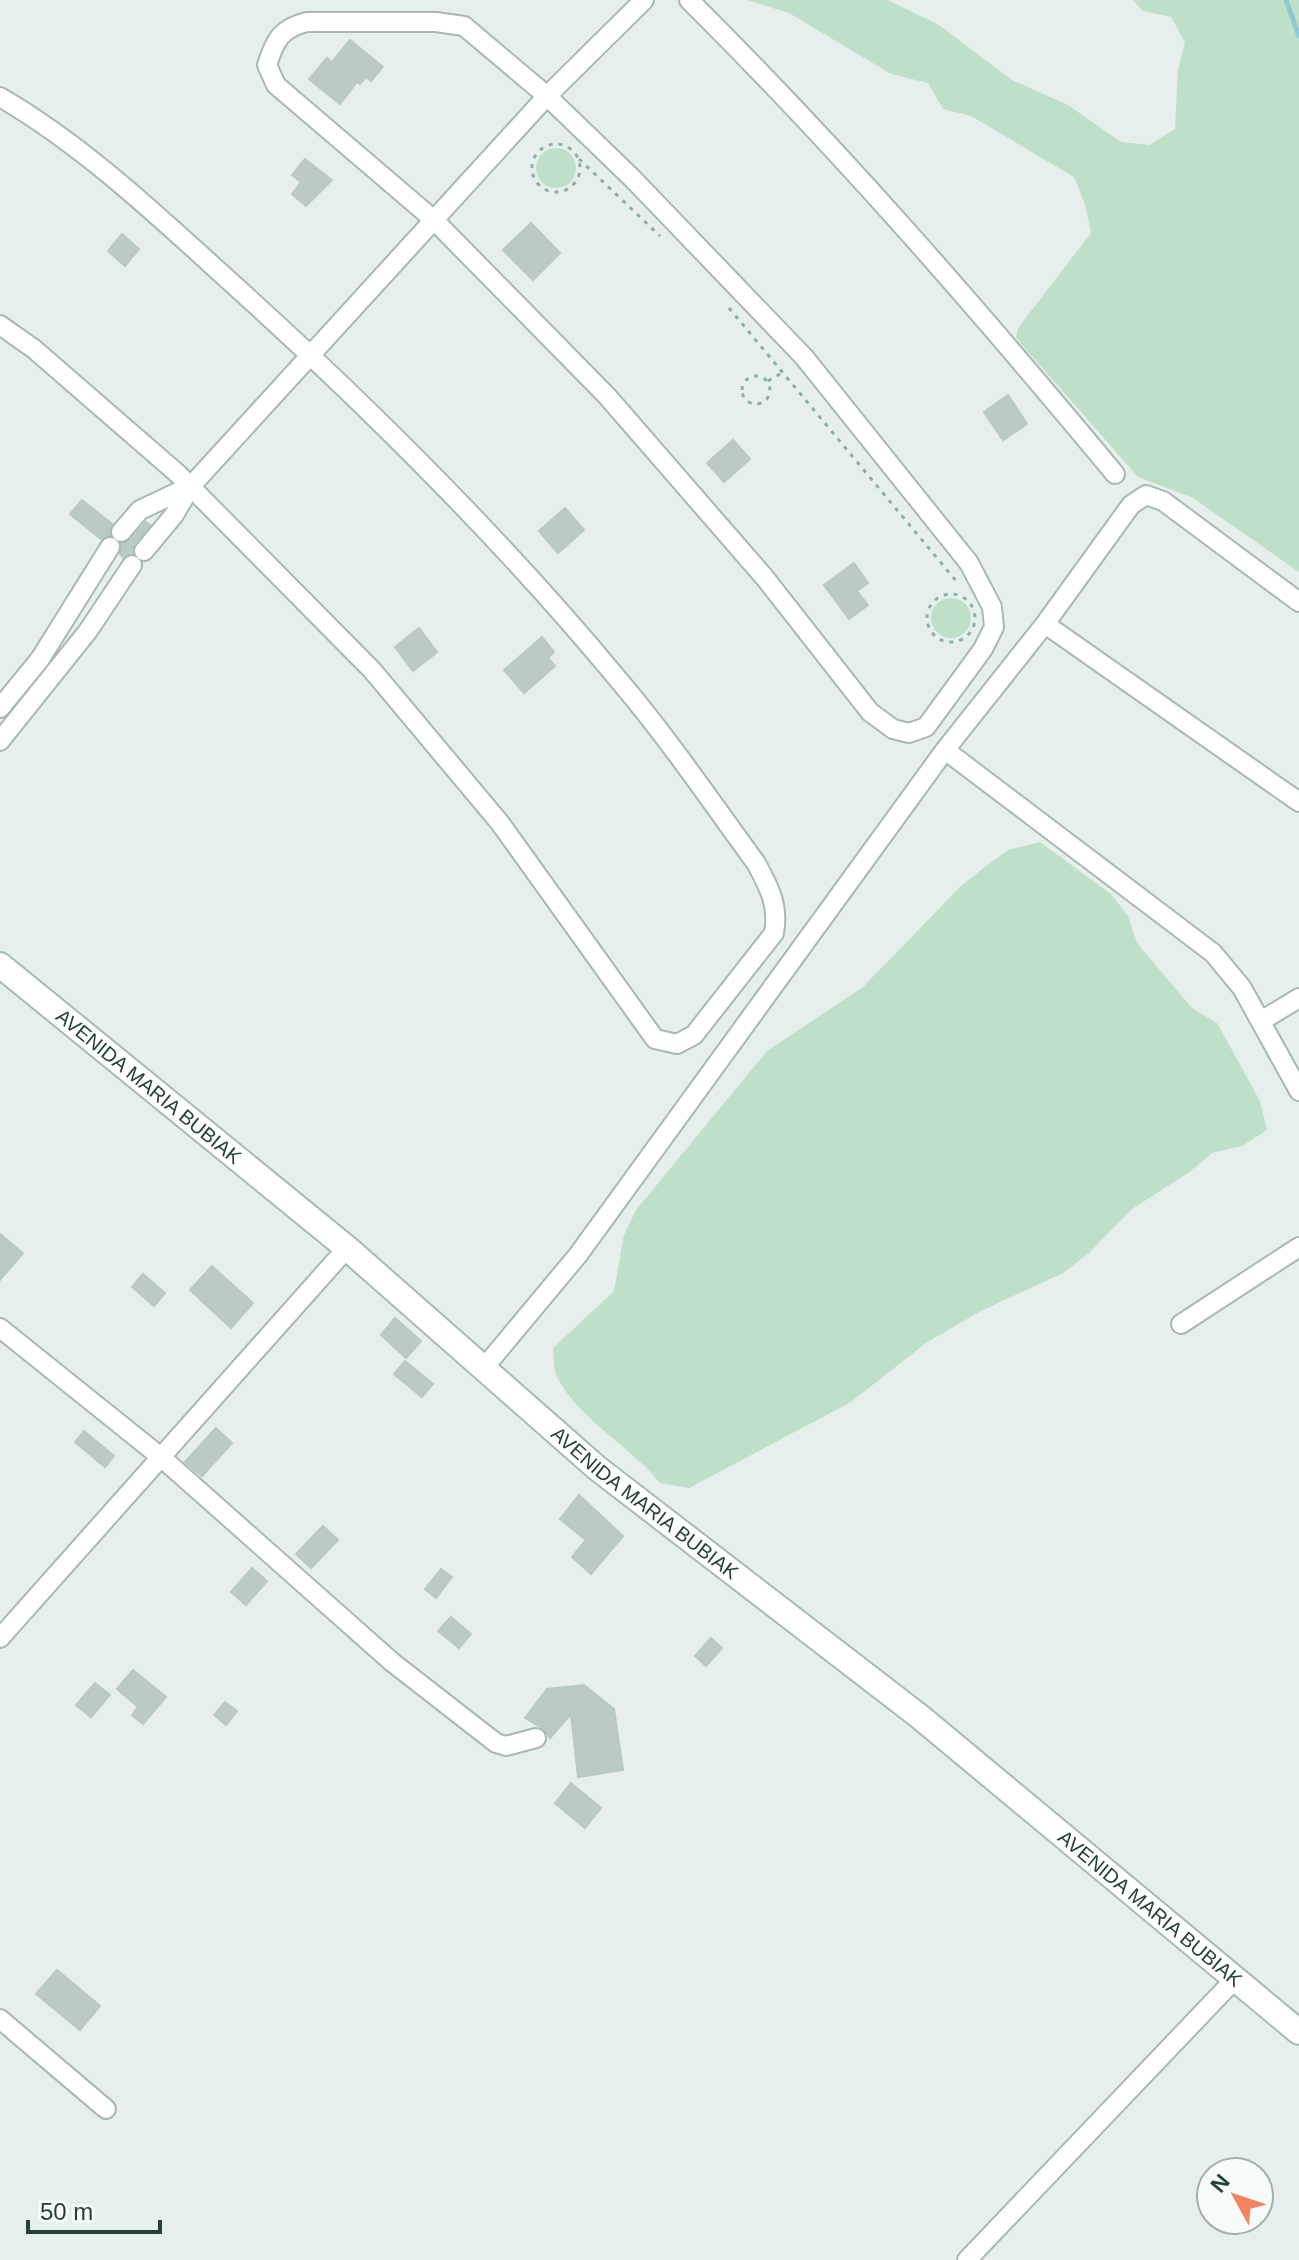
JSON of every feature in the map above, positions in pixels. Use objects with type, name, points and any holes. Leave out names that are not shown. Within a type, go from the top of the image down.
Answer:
[{"type":"street","points":[[0,741],[174,515],[191,486],[547,96],[644,0]]},
{"type":"street","points":[[689,0],[774,84],[947,271],[1115,474]]},
{"type":"street","points":[[307,22],[436,22],[464,26],[547,96],[632,178],[804,357],[969,563],[992,607],[994,627],[983,649],[926,727],[909,733],[893,729],[870,712],[765,578],[607,396],[434,220],[276,85],[267,65],[275,41],[289,27],[307,22]]},
{"type":"street","points":[[0,97],[64,139],[180,236],[311,354],[450,491],[623,684],[756,863],[771,891],[777,913],[774,933],[694,1035],[677,1044],[655,1039],[500,823],[372,670],[191,486],[34,349],[0,325]]},
{"type":"street","points":[[0,708],[40,659],[116,540],[140,510],[191,486]]},
{"type":"street","points":[[483,1369],[578,1255],[945,750],[1045,624],[1131,505],[1146,495],[1163,501],[1299,602]]},
{"type":"street","points":[[100,566],[113,570],[133,565]]},
{"type":"street","points":[[1045,624],[1299,802]]},
{"type":"street","points":[[945,750],[1200,941],[1228,969],[1299,1091]]},
{"type":"street","name":"AVENIDA MARIA BUBIAK","points":[[0,965],[347,1248],[597,1468],[919,1716],[1299,2032]]},
{"type":"street","points":[[1261,1021],[1299,998]]},
{"type":"street","points":[[1181,1324],[1299,1247]]},
{"type":"street","points":[[0,1638],[347,1248]]},
{"type":"street","points":[[0,1328],[162,1458],[446,1706],[496,1743],[506,1746],[536,1738]]},
{"type":"street","points":[[967,2260],[1236,1978]]},
{"type":"street","points":[[0,2019],[106,2109]]},
{"type":"path","points":[[579,159],[577,180],[567,190],[544,190],[534,179],[532,163],[547,145],[569,147],[664,239]]},
{"type":"path","points":[[725,303],[962,587],[964,597],[974,609],[972,630],[955,642],[939,640],[926,621],[930,605],[949,593],[964,597]]},
{"type":"path","points":[[768,381],[768,399],[756,405],[745,399],[743,387],[750,377],[768,381],[784,371]]},
{"type":"green space","points":[[747,0],[888,0],[939,25],[1012,80],[1068,105],[1121,142],[1149,145],[1175,129],[1178,70],[1185,42],[1171,17],[1143,11],[1133,0],[1299,0],[1299,572],[1193,498],[1138,477],[1016,338],[1018,328],[1091,233],[1085,204],[1074,177],[971,116],[943,109],[928,83],[891,74],[789,13]]},
{"type":"green space","points":[[556,148],[570,154],[576,168],[570,182],[556,188],[542,182],[536,168],[542,154]]},
{"type":"green space","points":[[951,598],[965,604],[971,618],[965,632],[951,638],[937,632],[931,618],[937,604]]},
{"type":"green space","points":[[1040,842],[1111,894],[1128,916],[1137,943],[1192,1008],[1217,1023],[1260,1101],[1267,1130],[1242,1146],[1212,1153],[1188,1173],[1132,1209],[1089,1253],[1063,1273],[981,1311],[926,1343],[851,1402],[689,1488],[660,1483],[567,1393],[555,1372],[553,1348],[614,1291],[624,1235],[636,1210],[767,1051],[863,987],[962,885],[985,867],[1008,850]]},
{"type":"building","points":[[350,40],[383,67],[371,81],[366,77],[360,84],[357,82],[340,104],[309,79],[327,58],[332,62]]},
{"type":"building","points":[[305,159],[332,180],[306,206],[292,194],[301,182],[292,175]]},
{"type":"building","points":[[531,223],[560,253],[533,280],[503,250]]},
{"type":"building","points":[[122,234],[139,249],[125,266],[108,251]]},
{"type":"building","points":[[1008,395],[1027,424],[1003,440],[984,412]]},
{"type":"building","points":[[733,440],[750,459],[724,482],[707,463]]},
{"type":"building","points":[[82,500],[112,524],[110,535],[101,539],[70,514]]},
{"type":"building","points":[[565,508],[584,530],[558,553],[539,531]]},
{"type":"building","points":[[146,522],[150,525],[134,544],[132,553],[123,557],[120,554],[121,544],[130,540]]},
{"type":"building","points":[[854,563],[868,583],[857,591],[868,605],[849,619],[824,585]]},
{"type":"building","points":[[419,628],[437,652],[413,671],[395,647]]},
{"type":"building","points":[[542,637],[554,652],[548,658],[555,666],[524,693],[504,670]]},
{"type":"building","points":[[0,1234],[23,1253],[0,1280]]},
{"type":"building","points":[[212,1266],[253,1303],[231,1328],[190,1290]]},
{"type":"building","points":[[143,1274],[165,1293],[154,1306],[132,1287]]},
{"type":"building","points":[[395,1318],[421,1341],[406,1358],[381,1335]]},
{"type":"building","points":[[405,1361],[433,1384],[422,1397],[394,1374]]},
{"type":"building","points":[[216,1428],[232,1443],[202,1476],[185,1462]]},
{"type":"building","points":[[84,1431],[114,1456],[105,1467],[75,1442]]},
{"type":"building","points":[[579,1495],[623,1536],[591,1574],[572,1557],[586,1540],[560,1519]]},
{"type":"building","points":[[323,1526],[338,1540],[311,1568],[296,1554]]},
{"type":"building","points":[[252,1568],[267,1581],[246,1605],[231,1592]]},
{"type":"building","points":[[441,1569],[452,1577],[436,1598],[425,1589]]},
{"type":"building","points":[[451,1617],[471,1634],[459,1648],[438,1631]]},
{"type":"building","points":[[711,1638],[722,1648],[706,1666],[695,1656]]},
{"type":"building","points":[[133,1670],[166,1697],[143,1724],[132,1715],[138,1707],[117,1689]]},
{"type":"building","points":[[95,1683],[110,1695],[91,1717],[76,1705]]},
{"type":"building","points":[[584,1685],[614,1709],[623,1770],[578,1777],[571,1714],[550,1738],[544,1729],[525,1718],[547,1689]]},
{"type":"building","points":[[225,1702],[237,1711],[226,1725],[214,1715]]},
{"type":"building","points":[[571,1783],[601,1808],[585,1828],[555,1803]]},
{"type":"building","points":[[57,1970],[100,2006],[80,2030],[36,1994]]},
{"type":"waterway","points":[[1286,0],[1299,36]]}]
